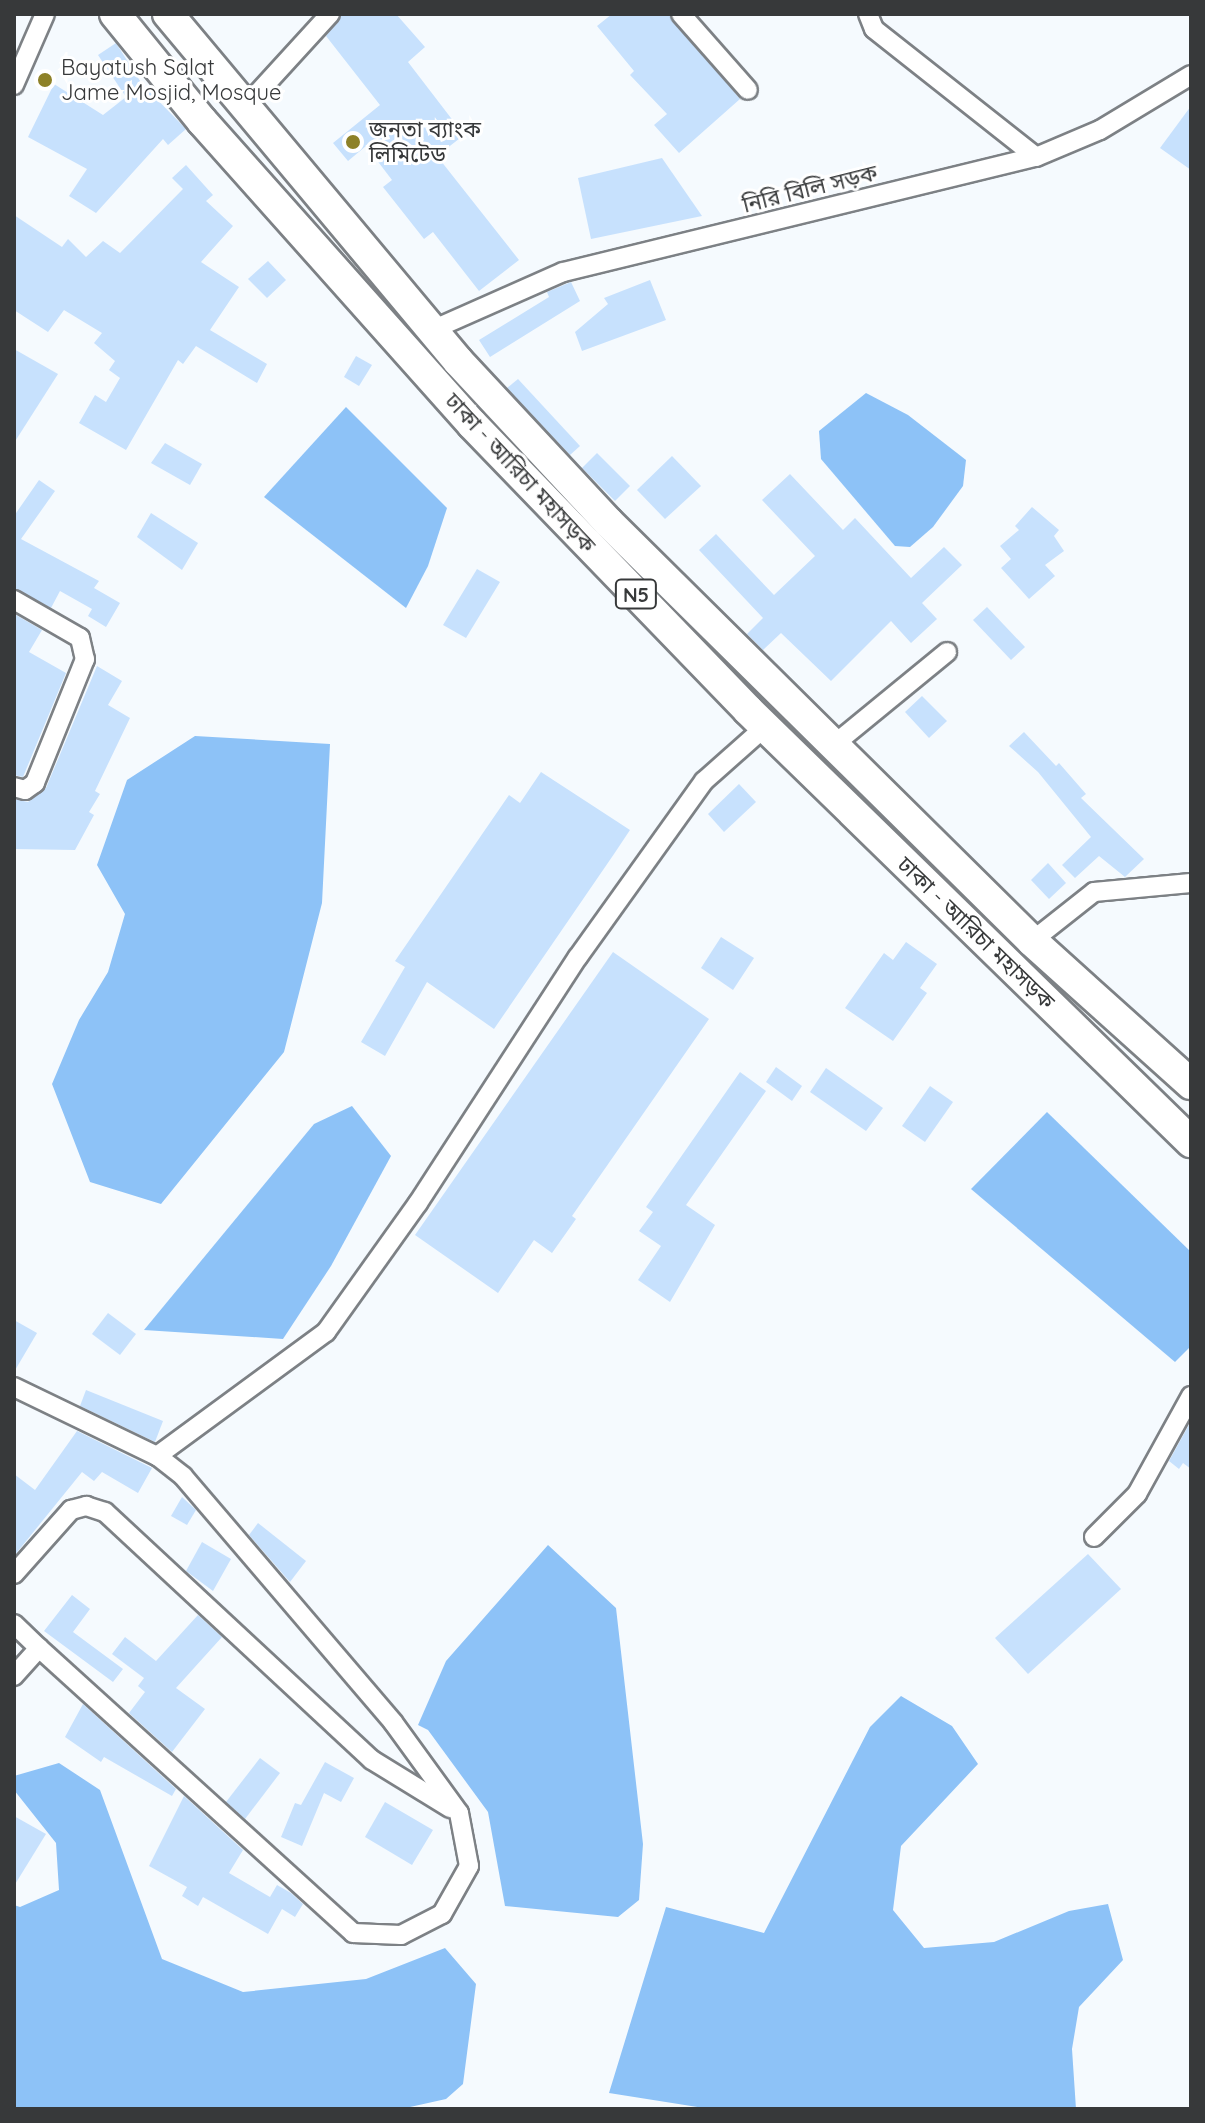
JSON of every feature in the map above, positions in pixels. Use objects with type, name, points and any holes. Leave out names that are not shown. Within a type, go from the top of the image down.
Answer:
[{"type":"highway","name":"ঢাকা - আরিচা মহাসড়ক","points":[[115,14],[202,121],[472,424],[765,727],[1191,1142]]},
{"type":"highway","name":"N5","points":[[168,14],[432,330],[608,522],[831,747],[1032,941],[1191,1084]]},
{"type":"street","points":[[14,85],[45,14]]},
{"type":"street","points":[[245,107],[330,14]]},
{"type":"street","points":[[681,14],[748,90]]},
{"type":"street","points":[[868,14],[874,29],[1036,157]]},
{"type":"street","name":"নিরি বিলি সড়ক","points":[[432,330],[563,272],[1036,157],[1100,130],[1191,75]]},
{"type":"street","points":[[14,600],[80,638],[85,659],[35,783],[25,790],[14,787]]},
{"type":"street","points":[[831,747],[947,652]]},
{"type":"street","points":[[157,1456],[326,1332],[418,1203],[578,957],[704,781],[765,727]]},
{"type":"street","points":[[1032,941],[1094,892],[1191,883]]},
{"type":"street","points":[[14,1387],[157,1456],[183,1476],[383,1711],[459,1813],[469,1866],[442,1914],[401,1935],[353,1933],[14,1624]]},
{"type":"street","points":[[1094,1537],[1137,1494],[1191,1396]]},
{"type":"street","points":[[14,1574],[71,1510],[86,1506],[105,1512],[372,1760],[459,1813]]},
{"type":"street","points":[[14,1676],[39,1648]]},
{"type":"water","points":[[866,393],[908,415],[966,460],[963,486],[933,527],[910,547],[895,546],[821,459],[819,431]]},
{"type":"water","points":[[346,407],[447,508],[428,566],[406,608],[264,497]]},
{"type":"water","points":[[195,736],[330,744],[322,903],[284,1052],[161,1204],[90,1182],[52,1084],[79,1020],[108,972],[125,914],[97,865],[127,780]]},
{"type":"water","points":[[352,1106],[391,1156],[331,1266],[283,1339],[144,1330],[314,1124]]},
{"type":"water","points":[[1047,1112],[1191,1252],[1191,1346],[1175,1362],[971,1189]]},
{"type":"water","points":[[548,1545],[616,1608],[643,1844],[639,1900],[618,1917],[505,1906],[488,1812],[428,1730],[418,1725],[446,1661]]},
{"type":"water","points":[[901,1696],[952,1726],[978,1764],[901,1846],[893,1910],[924,1948],[994,1942],[1069,1911],[1108,1904],[1123,1960],[1079,2007],[1072,2049],[1076,2109],[710,2109],[609,2093],[666,1907],[764,1933],[870,1727]]},
{"type":"water","points":[[59,1763],[100,1790],[162,1959],[243,1992],[366,1979],[445,1948],[476,1984],[463,2084],[446,2099],[401,2109],[14,2109],[14,1905],[20,1907],[59,1890],[56,1843],[14,1790],[14,1776]]},
{"type":"building","points":[[342,14],[396,14],[425,47],[408,62],[464,135],[437,156],[519,260],[479,291],[433,232],[424,239],[383,187],[392,180],[366,146],[348,161],[333,143],[380,105],[326,36]]},
{"type":"building","points":[[612,14],[669,14],[740,99],[679,153],[654,125],[667,114],[630,75],[634,71],[597,26]]},
{"type":"building","points":[[116,43],[142,84],[186,129],[168,145],[163,139],[96,213],[69,196],[87,169],[28,137],[54,84],[103,115],[126,97],[98,55]]},
{"type":"building","points":[[1191,106],[1191,170],[1160,148]]},
{"type":"building","points":[[662,158],[702,216],[591,239],[578,178]]},
{"type":"building","points":[[186,165],[213,195],[206,201],[233,226],[201,262],[239,287],[210,330],[267,364],[257,383],[196,346],[183,364],[178,360],[126,450],[79,423],[95,395],[106,402],[120,378],[109,370],[115,361],[94,343],[102,333],[64,310],[48,332],[14,310],[14,215],[62,247],[68,239],[86,257],[103,241],[120,253],[183,189],[172,178]]},
{"type":"building","points":[[268,261],[286,280],[267,298],[248,279]]},
{"type":"building","points":[[650,280],[666,320],[582,351],[575,332],[608,304],[604,298]]},
{"type":"building","points":[[571,282],[580,301],[490,357],[479,340],[549,297],[547,292]]},
{"type":"building","points":[[14,349],[58,374],[14,443]]},
{"type":"building","points":[[356,356],[372,365],[359,386],[344,377]]},
{"type":"building","points":[[518,379],[580,446],[570,455],[507,388]]},
{"type":"building","points":[[165,443],[202,464],[190,485],[151,463]]},
{"type":"building","points":[[597,453],[630,486],[615,501],[582,468]]},
{"type":"building","points":[[672,456],[701,486],[665,519],[637,490]]},
{"type":"building","points":[[790,474],[843,530],[855,518],[911,578],[944,547],[962,565],[922,603],[937,619],[911,643],[891,621],[831,681],[781,633],[763,650],[747,634],[763,618],[699,550],[716,534],[774,595],[815,556],[762,500]]},
{"type":"building","points":[[39,480],[55,491],[21,539],[99,581],[94,588],[120,603],[106,627],[88,616],[92,609],[60,591],[51,608],[14,588],[14,516]]},
{"type":"building","points":[[1032,507],[1059,530],[1054,536],[1064,551],[1045,565],[1055,576],[1029,599],[1001,568],[1011,559],[1000,546],[1019,530],[1015,526]]},
{"type":"building","points":[[151,513],[198,543],[182,570],[137,537]]},
{"type":"building","points":[[477,569],[500,582],[466,638],[443,625]]},
{"type":"building","points":[[987,607],[1025,647],[1011,660],[973,620]]},
{"type":"building","points":[[16,615],[42,630],[29,652],[66,673],[23,777],[14,775]]},
{"type":"building","points":[[97,666],[122,681],[108,705],[130,718],[95,791],[100,794],[89,812],[94,815],[75,850],[14,849],[14,799],[28,802],[46,788]]},
{"type":"building","points":[[922,696],[947,721],[929,738],[905,712]]},
{"type":"building","points":[[1024,732],[1056,766],[1059,763],[1086,794],[1081,798],[1144,859],[1125,877],[1099,856],[1075,878],[1062,865],[1091,837],[1038,772],[1009,746]]},
{"type":"building","points":[[541,772],[630,830],[494,1029],[427,982],[385,1056],[361,1042],[405,967],[395,961],[509,795],[520,803]]},
{"type":"building","points":[[739,784],[756,802],[724,832],[708,814]]},
{"type":"building","points":[[1048,863],[1066,883],[1049,899],[1031,880]]},
{"type":"building","points":[[721,937],[754,958],[733,990],[701,968]]},
{"type":"building","points":[[906,942],[937,964],[920,988],[927,993],[893,1041],[845,1008],[884,953],[893,960]]},
{"type":"building","points":[[613,952],[709,1019],[572,1216],[576,1219],[552,1253],[534,1240],[498,1293],[415,1235]]},
{"type":"building","points":[[776,1067],[802,1086],[792,1101],[766,1082]]},
{"type":"building","points":[[826,1068],[883,1108],[866,1131],[810,1092]]},
{"type":"building","points":[[740,1072],[766,1091],[686,1205],[715,1225],[670,1302],[638,1280],[661,1246],[639,1231],[653,1212],[646,1207]]},
{"type":"building","points":[[930,1086],[953,1102],[925,1142],[902,1126]]},
{"type":"building","points":[[108,1313],[136,1334],[120,1355],[92,1334]]},
{"type":"building","points":[[14,1320],[37,1333],[14,1372]]},
{"type":"building","points":[[86,1390],[163,1421],[155,1442],[80,1406]]},
{"type":"building","points":[[1191,1421],[1191,1469],[1183,1463],[1179,1469],[1169,1461]]},
{"type":"building","points":[[77,1431],[152,1468],[138,1493],[102,1472],[94,1481],[82,1472],[14,1556],[14,1474],[35,1490]]},
{"type":"building","points":[[182,1497],[196,1510],[187,1525],[171,1516]]},
{"type":"building","points":[[258,1523],[306,1561],[290,1582],[249,1535]]},
{"type":"building","points":[[202,1542],[231,1559],[213,1591],[186,1571]]},
{"type":"building","points":[[1088,1554],[1121,1589],[1028,1674],[995,1638]]},
{"type":"building","points":[[72,1595],[90,1609],[73,1632],[123,1669],[113,1682],[44,1631]]},
{"type":"building","points":[[198,1615],[222,1637],[176,1688],[205,1709],[172,1752],[129,1713],[145,1692],[138,1686],[144,1678],[112,1654],[125,1637],[156,1661]]},
{"type":"building","points":[[83,1704],[176,1789],[172,1796],[104,1757],[101,1762],[65,1737]]},
{"type":"building","points":[[260,1758],[280,1773],[245,1819],[226,1802]]},
{"type":"building","points":[[325,1762],[354,1778],[341,1802],[324,1793],[302,1846],[281,1837],[295,1803],[301,1805]]},
{"type":"building","points":[[184,1796],[243,1850],[229,1873],[270,1897],[277,1885],[291,1893],[303,1904],[295,1917],[282,1909],[268,1934],[203,1897],[198,1906],[182,1896],[187,1887],[149,1866]]},
{"type":"building","points":[[385,1802],[433,1830],[412,1865],[365,1837]]},
{"type":"building","points":[[14,1816],[46,1834],[14,1886]]},
{"type":"place","name":"Bayatush Salat Jame Mosjid, Mosque","points":[[45,80]]},
{"type":"place","name":"জনতা ব্যাংক লিমিটেড","points":[[353,142]]}]
